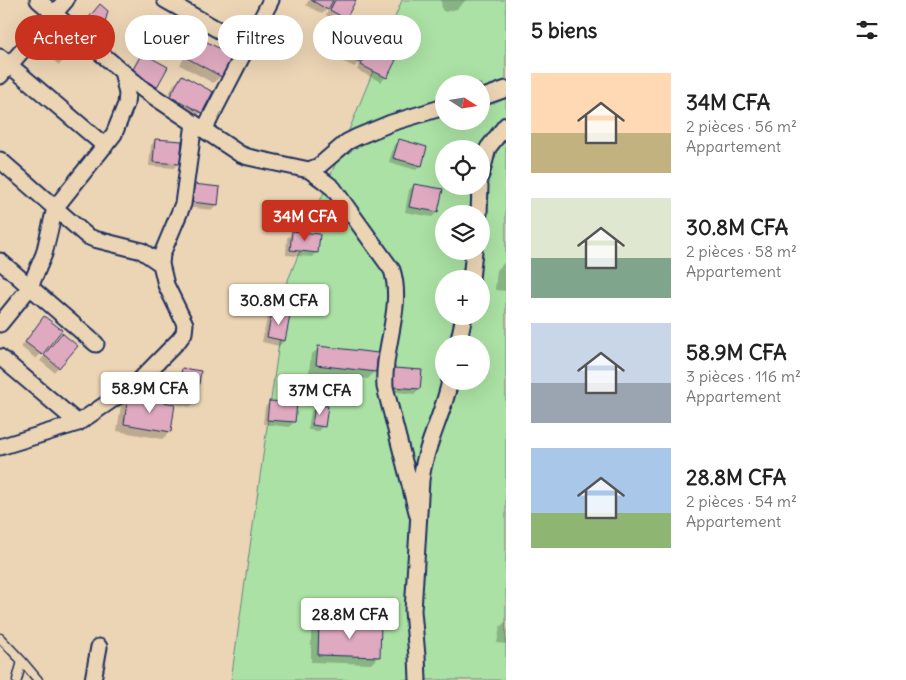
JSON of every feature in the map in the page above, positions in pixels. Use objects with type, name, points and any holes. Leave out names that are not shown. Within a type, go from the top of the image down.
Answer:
[{"type":"street","points":[[38,0],[144,90],[248,158],[309,170],[333,188],[392,270],[395,279],[394,306],[384,371],[385,387],[418,516]]},
{"type":"street","points":[[66,0],[3,66],[105,146]]},
{"type":"street","points":[[165,0],[218,29]]},
{"type":"street","points":[[264,15],[272,0]]},
{"type":"street","points":[[0,447],[78,423],[137,383],[184,334],[185,324],[166,286],[161,264],[162,254],[183,204],[199,126],[239,60]]},
{"type":"street","points":[[0,324],[30,288],[44,254],[55,208],[114,134],[126,104],[127,94],[122,71]]},
{"type":"street","points":[[490,95],[506,89]]},
{"type":"street","points":[[309,170],[319,166],[347,142],[357,137],[391,123],[435,111]]},
{"type":"street","points":[[490,145],[506,125]]},
{"type":"street","points":[[0,160],[87,236],[94,240],[142,251],[161,264]]},
{"type":"street","points":[[0,261],[96,344]]},
{"type":"street","points":[[0,357],[78,423]]},
{"type":"street","points":[[418,680],[413,610],[423,465],[448,390]]},
{"type":"street","points":[[93,680],[99,647]]},
{"type":"lane","points":[[0,638],[38,680]]},
{"type":"lane","points":[[17,680],[22,661]]},
{"type":"green space","points":[[402,0],[506,0],[506,680],[231,680],[288,280],[378,60],[421,60],[421,15],[396,15]]},
{"type":"building","points":[[311,0],[333,0],[328,10]]},
{"type":"building","points":[[335,0],[356,0],[348,15],[339,15],[330,10]]},
{"type":"building","points":[[100,4],[108,11],[107,15],[91,15]]},
{"type":"building","points":[[208,42],[218,48],[218,60],[231,60],[222,77],[191,60],[208,60]]},
{"type":"building","points":[[138,60],[155,60],[168,67],[157,87],[131,73]]},
{"type":"building","points":[[364,60],[396,60],[387,78],[361,65]]},
{"type":"building","points":[[182,75],[213,92],[202,113],[170,96]]},
{"type":"building","points":[[155,139],[182,141],[180,164],[153,162]]},
{"type":"building","points":[[399,139],[427,147],[422,166],[393,158]]},
{"type":"building","points":[[193,184],[220,187],[218,205],[191,202]]},
{"type":"building","points":[[414,184],[435,188],[435,195],[442,195],[440,205],[435,205],[435,211],[409,207]]},
{"type":"building","points":[[292,231],[320,234],[318,253],[290,250]]},
{"type":"building","points":[[272,312],[290,316],[285,341],[267,337]]},
{"type":"building","points":[[44,316],[62,330],[42,355],[25,342]]},
{"type":"building","points":[[62,333],[78,346],[59,368],[44,355]]},
{"type":"building","points":[[318,346],[378,353],[376,372],[316,365]]},
{"type":"building","points":[[182,368],[201,371],[196,403],[177,399]]},
{"type":"building","points":[[394,368],[422,370],[420,389],[392,387]]},
{"type":"building","points":[[128,396],[175,404],[171,432],[124,424]]},
{"type":"building","points":[[269,401],[297,403],[295,422],[267,420]]},
{"type":"building","points":[[315,405],[328,406],[325,427],[312,425]]},
{"type":"building","points":[[319,622],[381,624],[380,657],[318,655]]}]
